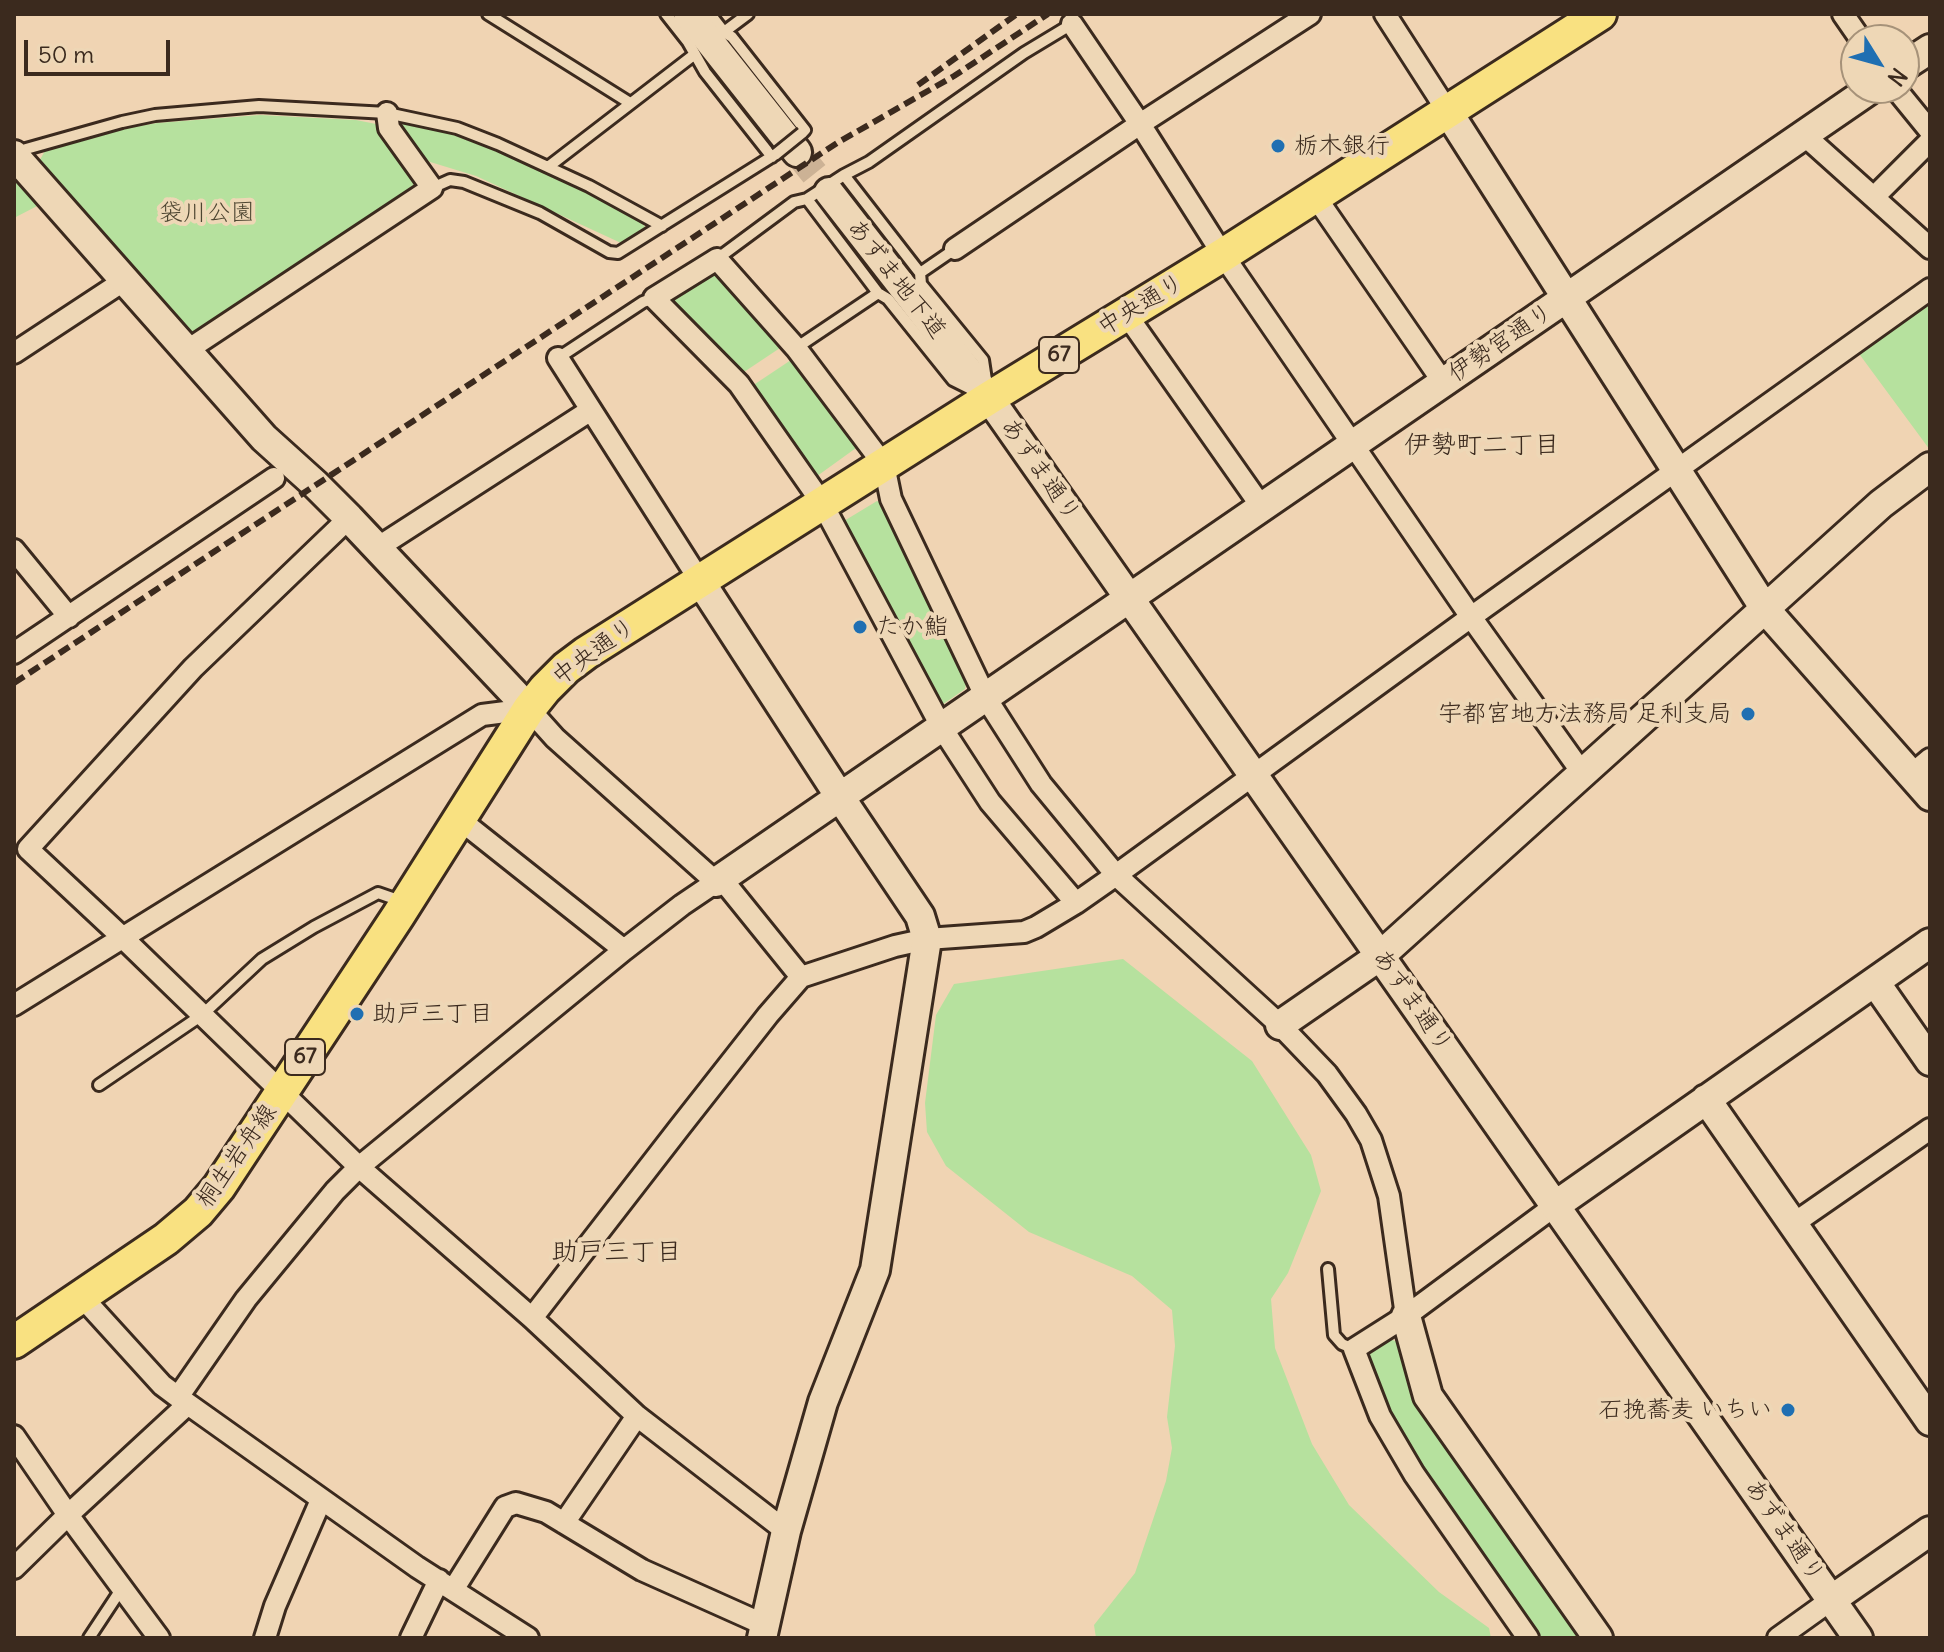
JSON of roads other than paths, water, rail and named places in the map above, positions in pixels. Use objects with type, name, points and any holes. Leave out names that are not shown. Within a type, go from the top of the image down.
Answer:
[{"type":"main road","name":"中央通り","points":[[529,709],[566,668],[586,653],[989,398],[1223,255],[1600,14]]},
{"type":"main road","name":"桐生岩舟線","points":[[14,1342],[166,1239],[198,1212],[219,1187],[529,709]]},
{"type":"street","points":[[688,14],[787,149]]},
{"type":"street","points":[[955,249],[1310,14]]},
{"type":"street","points":[[1385,14],[1765,609],[1921,767],[1930,796]]},
{"type":"street","points":[[1072,24],[1223,255],[1471,617],[1583,774]]},
{"type":"street","name":"伊勢宮通り","points":[[719,880],[1849,104]]},
{"type":"street","points":[[1908,104],[1930,131]]},
{"type":"street","points":[[186,351],[432,188],[389,128],[387,113]]},
{"type":"street","points":[[1804,135],[1930,248]]},
{"type":"street","points":[[1874,197],[1930,141]]},
{"type":"street","points":[[14,156],[264,438],[349,518],[555,738],[719,880],[801,977]]},
{"type":"street","name":"あずま地下道","points":[[827,188],[963,366]]},
{"type":"street","points":[[1315,196],[1443,382]]},
{"type":"street","points":[[1076,903],[990,802],[942,728],[822,503],[739,384],[654,298],[717,259],[796,348],[884,465],[891,499],[986,698],[1041,784],[1116,875],[1280,1025],[1327,1074],[1356,1114],[1371,1140],[1389,1196],[1406,1316],[1428,1396],[1598,1638]]},
{"type":"street","points":[[14,353],[125,280]]},
{"type":"street","points":[[532,1318],[709,1089],[801,977],[895,946],[927,939],[1024,932],[1076,903],[1930,289]]},
{"type":"street","points":[[1126,314],[1261,506]]},
{"type":"street","points":[[411,1638],[446,1585],[505,1507],[516,1503],[546,1512],[642,1570],[763,1632],[786,1531],[823,1402],[875,1270],[927,939],[920,916],[558,358]]},
{"type":"street","name":"あずま通り","points":[[963,366],[989,398],[1254,774],[1858,1638]]},
{"type":"street","points":[[377,548],[591,410]]},
{"type":"street","points":[[1280,1025],[1380,956],[1881,504],[1930,467]]},
{"type":"street","points":[[14,653],[274,478]]},
{"type":"street","points":[[349,518],[193,668],[28,849],[359,1167],[532,1318],[637,1416],[786,1531]]},
{"type":"street","points":[[14,550],[69,617]]},
{"type":"street","points":[[14,1005],[482,715],[529,709]]},
{"type":"street","points":[[459,819],[624,950]]},
{"type":"street","points":[[14,1568],[183,1401],[246,1299],[335,1191],[359,1167],[624,950],[719,880]]},
{"type":"street","points":[[1528,1638],[1414,1474],[1380,1416],[1354,1349],[1406,1316],[1556,1205],[1930,943]]},
{"type":"street","points":[[1875,982],[1930,1061]]},
{"type":"street","points":[[1706,1099],[1930,1421]]},
{"type":"street","points":[[1793,1224],[1930,1129]]},
{"type":"street","points":[[82,1297],[162,1385],[321,1500],[527,1638]]},
{"type":"street","points":[[564,1523],[637,1416]]},
{"type":"street","points":[[14,1436],[159,1638]]},
{"type":"street","points":[[265,1638],[275,1606],[321,1500]]},
{"type":"street","points":[[1778,1638],[1930,1531]]},
{"type":"lane","points":[[488,14],[630,103]]},
{"type":"lane","points":[[666,14],[688,42],[705,72],[787,149]]},
{"type":"lane","points":[[432,188],[450,180],[464,182],[540,213],[609,252],[618,253],[787,149],[805,130],[732,37],[710,14]]},
{"type":"lane","points":[[724,32],[748,14]]},
{"type":"lane","points":[[717,259],[794,202],[827,188],[869,162],[1024,53],[1072,24]]},
{"type":"lane","points":[[548,167],[695,54]]},
{"type":"lane","points":[[14,156],[26,149],[155,115],[259,106],[387,113],[457,128],[589,186],[662,226]]},
{"type":"lane","points":[[827,188],[920,273],[921,284],[983,360],[989,398]]},
{"type":"lane","points":[[827,188],[878,293],[888,299],[953,380],[989,398]]},
{"type":"lane","points":[[920,273],[955,249]]},
{"type":"lane","points":[[796,348],[878,293]]},
{"type":"lane","points":[[558,358],[643,302],[654,298]]},
{"type":"lane","points":[[99,1085],[202,1015],[262,959],[314,927],[378,893],[406,903]]},
{"type":"lane","points":[[1328,1269],[1334,1335],[1342,1344],[1354,1349]]},
{"type":"lane","points":[[89,1638],[122,1588]]},
{"type":"tunnel","points":[[797,152],[829,192]]},
{"type":"railway","points":[[918,85],[1017,14]]},
{"type":"railway","points":[[14,683],[837,143],[954,76],[1048,14]]},
{"type":"place","name":"栃木銀行","points":[[1278,146]]},
{"type":"place","name":"たか鮨","points":[[860,627]]},
{"type":"place","name":"宇都宮地方法務局 足利支局","points":[[1748,714]]},
{"type":"place","name":"助戸三丁目","points":[[357,1014]]},
{"type":"place","name":"石挽蕎麦 いちい","points":[[1788,1410]]},
{"type":"district","name":"伊勢町二丁目","points":[[1482,446]]},
{"type":"district","name":"助戸三丁目","points":[[617,1253]]},
{"type":"park label","name":"袋川公園","points":[[207,213]]}]
